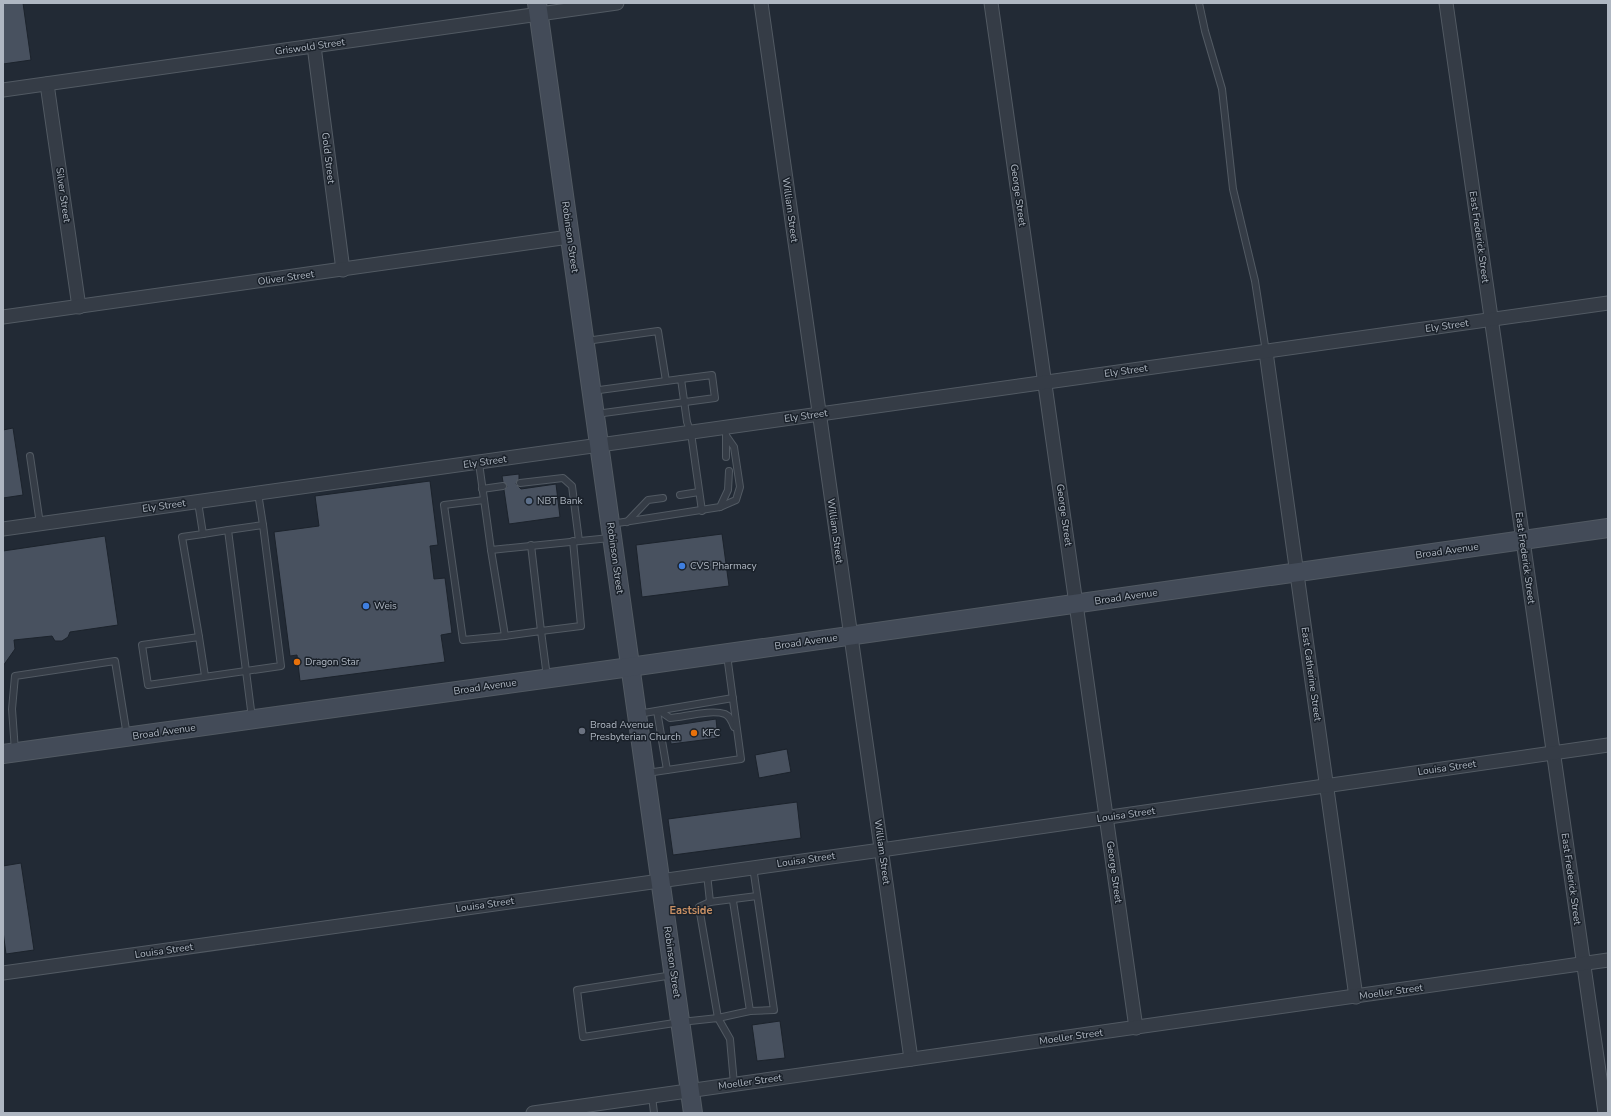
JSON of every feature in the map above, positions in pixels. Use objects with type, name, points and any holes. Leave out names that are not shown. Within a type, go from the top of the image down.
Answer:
[{"type":"main road","name":"Robinson Street","points":[[538,9],[599,446],[616,528],[630,667],[694,1113]]},
{"type":"main road","name":"Broad Avenue","points":[[9,753],[726,654],[1608,528]]},
{"type":"street","name":"Griswold Street","points":[[3,90],[314,46],[538,9],[617,3]]},
{"type":"street","name":"William Street","points":[[761,3],[818,414],[911,1059]]},
{"type":"street","name":"George Street","points":[[991,3],[1136,1028]]},
{"type":"street","name":"East Frederick Street","points":[[1446,3],[1583,964],[1602,1058],[1605,1113]]},
{"type":"street","name":"Gold Street","points":[[314,46],[343,270]]},
{"type":"street","name":"Silver Street","points":[[47,84],[78,307]]},
{"type":"street","name":"Oliver Street","points":[[3,317],[569,237]]},
{"type":"street","name":"Ely Street","points":[[3,529],[691,433],[726,432],[818,414],[1608,303]]},
{"type":"street","name":"East Catherine Street","points":[[1266,352],[1356,997]]},
{"type":"street","name":"Louisa Street","points":[[3,973],[882,850],[1608,745]]},
{"type":"street","name":"Moeller Street","points":[[533,1113],[1608,960]]},
{"type":"lane","points":[[1199,3],[1205,31],[1222,89],[1233,189],[1255,281],[1266,352]]},
{"type":"lane","points":[[584,341],[658,331],[666,381]]},
{"type":"lane","points":[[591,392],[712,375],[715,398],[595,414]]},
{"type":"lane","points":[[682,379],[687,422],[691,433],[702,511]]},
{"type":"lane","points":[[726,432],[726,457]]},
{"type":"lane","points":[[491,550],[576,541],[616,528],[720,507],[736,500],[740,487],[734,447],[726,432]]},
{"type":"lane","points":[[30,456],[40,524]]},
{"type":"lane","points":[[478,462],[505,636]]},
{"type":"lane","points":[[720,507],[728,490],[729,471]]},
{"type":"lane","points":[[484,500],[444,505],[463,640],[581,626],[572,486],[563,478],[520,484]]},
{"type":"lane","points":[[482,489],[504,486]]},
{"type":"lane","points":[[680,495],[699,492]]},
{"type":"lane","points":[[198,637],[142,645],[148,685],[281,666],[258,493]]},
{"type":"lane","points":[[616,528],[648,500],[663,498]]},
{"type":"lane","points":[[198,502],[204,534]]},
{"type":"lane","points":[[205,676],[182,537],[262,525]]},
{"type":"lane","points":[[228,530],[253,719]]},
{"type":"lane","points":[[531,545],[547,679]]},
{"type":"lane","points":[[646,773],[741,759],[726,654]]},
{"type":"lane","points":[[9,753],[15,676],[114,661],[127,737]]},
{"type":"lane","points":[[637,714],[733,698]]},
{"type":"lane","points":[[659,711],[670,718],[713,713],[726,714],[732,720],[739,745]]},
{"type":"lane","points":[[659,711],[667,770]]},
{"type":"lane","points":[[674,975],[577,990],[583,1037],[718,1018],[750,1011],[774,1010],[753,867]]},
{"type":"lane","points":[[707,874],[710,902]]},
{"type":"lane","points":[[734,1084],[730,1039],[718,1018],[700,907],[710,902],[732,901],[757,896]]},
{"type":"lane","points":[[732,901],[750,1011]]},
{"type":"lane","points":[[652,1096],[654,1113]]},
{"type":"building","points":[[3,3],[23,3],[31,60],[3,64]]},
{"type":"building","points":[[13,428],[23,495],[3,498],[3,430]]},
{"type":"building","points":[[519,474],[519,479],[516,484],[521,489],[556,484],[560,517],[509,524],[504,490],[507,486],[503,482],[502,476]]},
{"type":"building","name":"Weis","points":[[430,481],[438,545],[430,546],[434,579],[445,578],[452,633],[441,635],[445,662],[300,681],[297,655],[290,656],[274,532],[319,526],[315,496]]},
{"type":"building","name":"CVS Pharmacy","points":[[722,534],[729,586],[642,597],[636,545]]},
{"type":"building","points":[[105,536],[118,625],[70,632],[68,637],[62,641],[55,641],[52,636],[14,640],[15,649],[3,666],[3,551]]},
{"type":"building","points":[[716,719],[718,738],[671,744],[669,726]]},
{"type":"building","points":[[787,749],[791,772],[759,778],[755,755]]},
{"type":"building","points":[[797,802],[801,838],[673,855],[668,819]]},
{"type":"building","points":[[21,863],[34,950],[6,954],[3,931],[3,866]]},
{"type":"building","points":[[780,1021],[785,1058],[757,1061],[752,1025]]},
{"type":"place","name":"NBT Bank","points":[[529,501]]},
{"type":"place","name":"CVS Pharmacy","points":[[682,566]]},
{"type":"place","name":"Weis","points":[[366,606]]},
{"type":"place","name":"Dragon Star","points":[[297,662]]},
{"type":"place","name":"Broad Avenue Presbyterian Church","points":[[582,731]]},
{"type":"place","name":"KFC","points":[[694,733]]},
{"type":"district","name":"Eastside","points":[[691,910]]}]
